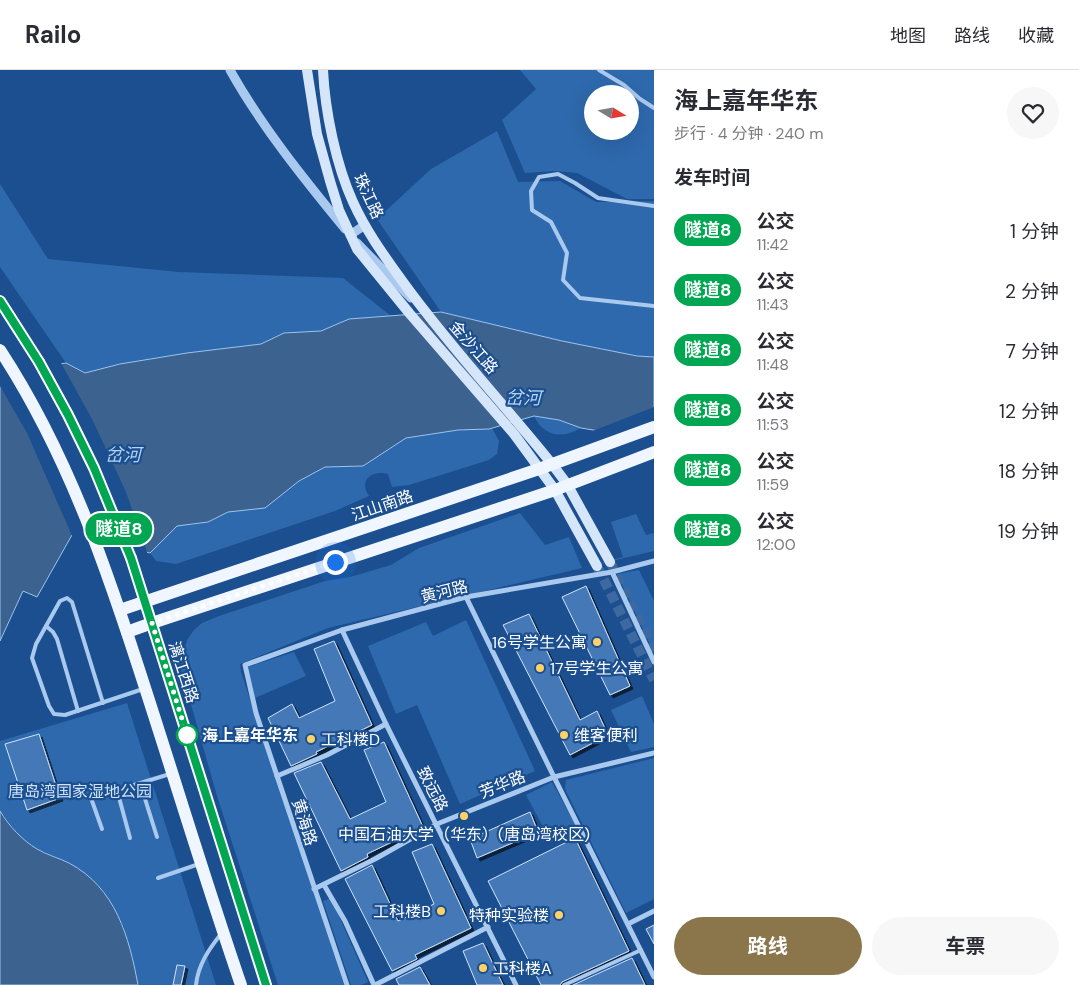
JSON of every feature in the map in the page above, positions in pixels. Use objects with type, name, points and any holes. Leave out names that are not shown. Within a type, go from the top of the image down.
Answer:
[{"type":"main road","name":"珠江路","points":[[308,70],[317,134],[339,210],[350,235]]},
{"type":"main road","name":"珠江路","points":[[323,70],[324,89],[336,149],[344,179],[353,202],[392,267],[428,317]]},
{"type":"main road","name":"金沙江路","points":[[350,235],[357,249],[410,314],[514,434],[539,469],[561,487]]},
{"type":"main road","name":"漓江西路","points":[[0,301],[39,362],[68,415],[131,558],[266,985]]},
{"type":"main road","name":"金沙江路","points":[[428,317],[552,464],[561,487]]},
{"type":"main road","points":[[0,350],[42,422],[69,476],[100,554],[120,610],[241,985]]},
{"type":"main road","name":"江山南路","points":[[120,610],[539,469],[654,427]]},
{"type":"main road","points":[[127,632],[561,487],[654,452]]},
{"type":"main road","points":[[561,487],[596,566]]},
{"type":"main road","points":[[561,487],[611,567]]},
{"type":"street","name":"金沙江路","points":[[230,70],[242,93],[305,180],[350,235],[428,317]]},
{"type":"street","points":[[350,235],[365,224]]},
{"type":"street","name":"黄河路","points":[[245,666],[342,630],[466,597],[611,567],[654,561]]},
{"type":"street","points":[[611,567],[654,662]]},
{"type":"street","points":[[466,597],[654,977]]},
{"type":"street","name":"致远路","points":[[342,630],[386,724],[516,985]]},
{"type":"street","name":"黄海路","points":[[245,666],[256,713],[347,985]]},
{"type":"street","points":[[277,776],[328,755],[386,724]]},
{"type":"street","name":"芳华路","points":[[314,889],[375,859],[437,824],[554,777],[654,753]]},
{"type":"street","points":[[324,885],[345,921],[375,985],[488,927]]},
{"type":"street","points":[[628,924],[654,911]]},
{"type":"lane","points":[[599,70],[624,85],[654,108]]},
{"type":"lane","points":[[654,206],[598,198],[558,174],[539,178],[531,191],[532,210],[551,222],[567,253],[563,280],[580,298],[654,306]]},
{"type":"lane","points":[[103,702],[72,602],[67,598],[60,602],[36,644],[32,658],[48,706],[54,714],[65,715],[145,688]]},
{"type":"lane","points":[[46,626],[57,639],[78,711]]},
{"type":"lane","points":[[102,830],[91,798],[172,773]]},
{"type":"lane","points":[[140,783],[157,837]]},
{"type":"lane","points":[[118,790],[130,838]]},
{"type":"lane","points":[[158,878],[201,864]]},
{"type":"lane","points":[[196,985],[200,967],[208,952],[223,932]]},
{"type":"lane","points":[[564,985],[641,950]]},
{"type":"green space","points":[[520,70],[654,70],[654,199],[627,199],[577,173],[556,171],[525,173],[502,120],[536,89]]},
{"type":"green space","points":[[497,131],[518,182],[560,181],[596,202],[654,201],[654,357],[637,356],[562,341],[441,312],[377,219],[431,169]]},
{"type":"green space","points":[[0,184],[48,259],[179,272],[343,278],[391,316],[349,319],[321,331],[284,333],[261,344],[120,364],[85,373],[66,363],[0,267]]},
{"type":"green space","points":[[534,416],[559,420],[581,428],[567,434],[554,434],[543,428]]},
{"type":"green space","points":[[492,428],[499,441],[497,454],[489,460],[409,485],[392,487],[388,474],[372,475],[368,478],[365,485],[369,496],[335,511],[176,564],[156,561],[150,553],[177,526],[208,522],[228,512],[265,508],[299,481],[325,467],[363,466],[406,438],[458,430]]},
{"type":"green space","points":[[520,513],[545,545],[569,537],[582,568],[623,557],[611,522],[636,514],[646,535],[654,533],[654,551],[328,628],[240,664],[241,672],[344,985],[278,985],[217,796],[180,666],[187,640],[202,623],[219,616],[325,581],[350,577],[391,565],[419,548]]},
{"type":"green space","points":[[639,570],[654,601],[654,653],[617,574]]},
{"type":"green space","points":[[466,620],[535,771],[460,804],[417,705],[396,714],[368,646],[426,622],[433,636]]},
{"type":"green space","points":[[294,652],[306,676],[255,698],[248,667]]},
{"type":"green space","points":[[642,696],[654,724],[654,747],[631,752],[611,710]]},
{"type":"green space","name":"唐岛湾国家湿地公园","points":[[127,703],[216,985],[138,985],[123,925],[70,863],[37,849],[19,836],[0,811],[0,741]]},
{"type":"green space","points":[[654,758],[654,899],[626,913],[565,789],[566,780]]},
{"type":"green space","points":[[552,782],[578,829],[551,842],[526,795]]},
{"type":"green space","points":[[331,898],[368,982],[361,985],[351,985],[323,901]]},
{"type":"water","name":"岔河","points":[[441,312],[562,341],[637,356],[654,357],[654,440],[581,428],[559,420],[534,416],[489,429],[458,430],[406,438],[363,466],[325,467],[299,481],[265,508],[228,512],[208,522],[177,526],[150,553],[72,535],[37,597],[23,591],[0,641],[0,373],[66,363],[85,373],[120,364],[261,344],[284,333],[321,331],[349,319]]},
{"type":"water","points":[[0,811],[21,837],[31,845],[69,863],[85,873],[98,886],[118,915],[125,932],[138,985],[0,985]]},
{"type":"pier","points":[[60,361],[93,421],[126,492],[148,555],[73,538],[27,433],[0,386],[0,371]]},
{"type":"pier","points":[[654,407],[654,442],[590,432]]},
{"type":"building","name":"16号学生公寓","points":[[586,586],[630,686],[610,695],[562,597]]},
{"type":"building","name":"17号学生公寓","points":[[529,614],[580,720],[597,711],[608,735],[570,755],[503,625]]},
{"type":"building","name":"工科楼D","points":[[334,641],[372,725],[291,766],[268,718],[292,704],[299,718],[335,701],[314,649]]},
{"type":"building","points":[[39,734],[60,798],[27,810],[5,744]]},
{"type":"building","points":[[384,742],[423,827],[367,854],[368,857],[341,871],[294,773],[321,762],[350,819],[386,802],[364,750]]},
{"type":"building","points":[[530,812],[538,832],[477,858],[470,839]]},
{"type":"building","name":"特种实验楼","points":[[575,838],[629,951],[562,982],[560,985],[541,985],[488,881]]},
{"type":"building","name":"工科楼B","points":[[432,844],[471,928],[415,955],[417,959],[392,971],[345,879],[372,865],[398,921],[434,904],[412,852]]},
{"type":"building","points":[[654,925],[654,944],[646,929]]},
{"type":"building","name":"工科楼A","points":[[483,943],[503,985],[477,985],[463,951]]},
{"type":"building","points":[[632,958],[645,985],[573,985]]},
{"type":"building","points":[[177,965],[185,966],[181,985],[173,985]]},
{"type":"building","points":[[420,967],[430,985],[399,985],[396,979]]},
{"type":"tunnel","points":[[610,562],[654,651]]},
{"type":"tunnel","points":[[597,566],[654,680]]},
{"type":"bus line","name":"隧道8","points":[[0,301],[39,362],[68,415],[94,468],[131,558],[266,985]]},
{"type":"place","name":"16号学生公寓","points":[[597,642]]},
{"type":"place","name":"17号学生公寓","points":[[540,668]]},
{"type":"place","name":"海上嘉年华东","points":[[187,735]]},
{"type":"place","name":"维客便利","points":[[564,735]]},
{"type":"place","name":"工科楼D","points":[[311,739]]},
{"type":"place","name":"中国石油大学（华东）(唐岛湾校区)","points":[[464,816]]},
{"type":"place","name":"工科楼B","points":[[441,911]]},
{"type":"place","name":"特种实验楼","points":[[559,915]]},
{"type":"place","name":"工科楼A","points":[[483,968]]},
{"type":"route","points":[[187,735],[152,623],[335,562]]}]
